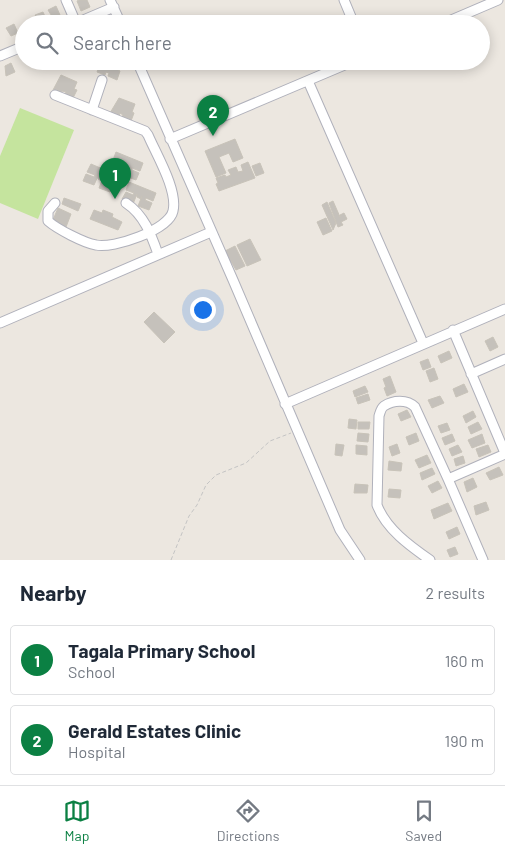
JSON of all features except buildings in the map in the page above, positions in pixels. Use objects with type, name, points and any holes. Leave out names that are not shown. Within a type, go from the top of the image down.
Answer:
[{"type":"street","points":[[66,0],[72,15]]},
{"type":"street","points":[[463,15],[498,0]]},
{"type":"street","points":[[347,1],[351,15]]},
{"type":"street","points":[[91,15],[112,4]]},
{"type":"street","points":[[0,56],[15,50]]},
{"type":"street","points":[[141,70],[340,530],[360,560]]},
{"type":"street","points":[[170,139],[333,70]]},
{"type":"street","points":[[92,110],[102,80]]},
{"type":"street","points":[[308,81],[423,343]]},
{"type":"street","points":[[55,95],[141,129],[148,135],[174,199],[174,210],[168,221],[151,233],[97,246],[48,221],[48,211],[55,203]]},
{"type":"street","points":[[126,203],[138,213],[151,233],[158,254]]},
{"type":"street","points":[[0,323],[211,232]]},
{"type":"street","points":[[285,404],[505,309]]},
{"type":"street","points":[[448,479],[505,454],[453,330]]},
{"type":"street","points":[[470,374],[505,359]]},
{"type":"street","points":[[430,560],[402,539],[376,505],[379,416],[384,405],[404,400],[410,402],[415,407],[483,560]]},
{"type":"path","points":[[171,560],[189,516],[197,505],[206,485],[216,475],[246,463],[270,441],[297,431]]},
{"type":"green space","points":[[20,108],[74,130],[38,219],[0,203],[0,156]]},
{"type":"place","name":"Gerald Estates Clinic","points":[[213,136]]},
{"type":"place","name":"Tagala Primary School","points":[[115,199]]}]
